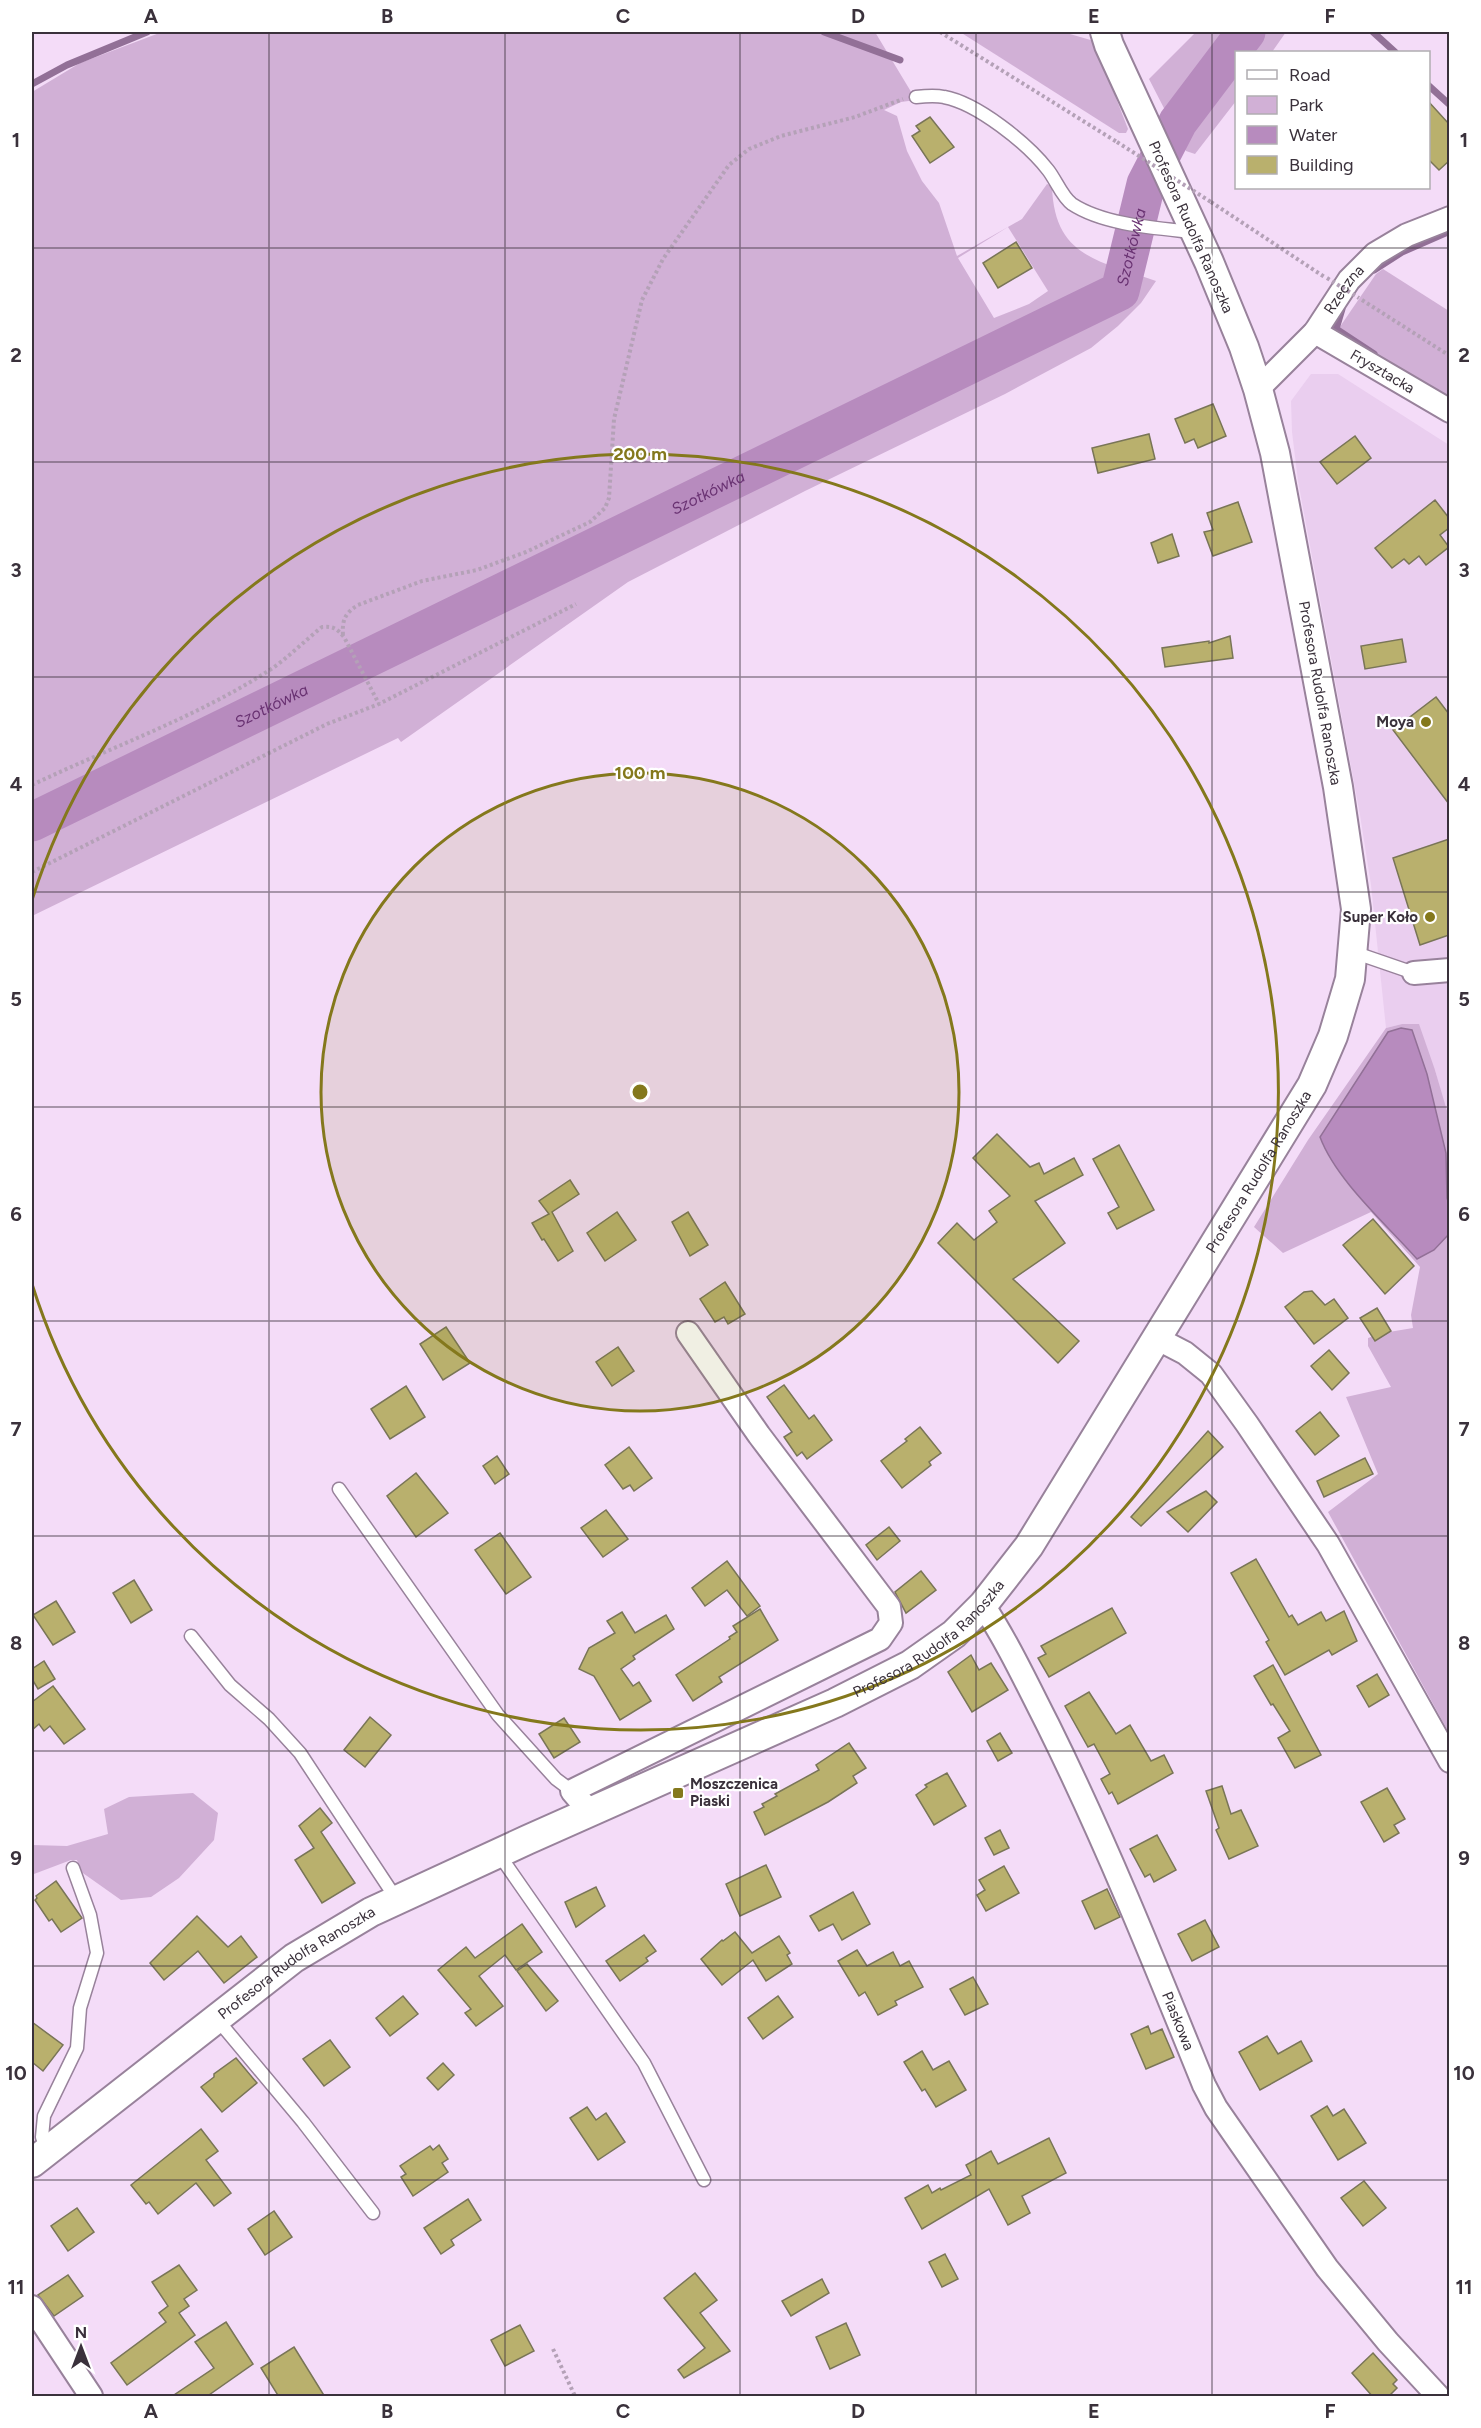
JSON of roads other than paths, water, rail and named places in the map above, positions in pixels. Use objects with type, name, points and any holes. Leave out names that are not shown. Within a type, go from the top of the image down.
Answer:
[{"type":"street","name":"Profesora Rudolfa Ranoszka","points":[[581,1801],[835,1703],[910,1665],[954,1634],[983,1605],[1029,1546],[1312,1085],[1333,1036],[1350,979],[1356,909],[1338,787],[1275,453],[1245,347],[1105,32]]},
{"type":"street","name":"Rzeczna","points":[[1258,389],[1315,332],[1349,280],[1375,254],[1407,235],[1449,218]]},
{"type":"street","name":"Frysztacka","points":[[1315,332],[1449,411]]},
{"type":"street","points":[[1414,973],[1449,970]]},
{"type":"street","name":"Profesora Rudolfa Ranoszka","points":[[39,2157],[294,1958],[371,1912],[498,1853],[581,1801],[880,1640],[891,1623],[889,1607],[762,1440],[688,1333]]},
{"type":"street","points":[[1158,1339],[1185,1353],[1210,1374],[1247,1424],[1328,1544],[1449,1761]]},
{"type":"street","name":"Piaskowa","points":[[983,1605],[1002,1634],[1089,1811],[1137,1920],[1204,2085],[1216,2108],[1327,2268],[1388,2342],[1438,2397]]},
{"type":"street","points":[[32,2307],[91,2397]]},
{"type":"lane","points":[[916,97],[943,96],[955,100],[1011,133],[1034,154],[1069,201],[1101,217],[1157,228],[1194,232]]},
{"type":"lane","points":[[1353,952],[1414,973]]},
{"type":"lane","points":[[339,1489],[498,1715],[556,1779],[581,1801]]},
{"type":"lane","points":[[191,1636],[230,1684],[269,1719],[300,1753],[396,1900]]},
{"type":"lane","points":[[498,1853],[644,2063],[704,2180]]},
{"type":"lane","points":[[39,2157],[44,2116],[77,2048],[80,2008],[96,1953],[90,1915],[73,1868]]},
{"type":"lane","points":[[216,2018],[303,2122],[373,2213]]},
{"type":"water","points":[[1401,1028],[1412,1030],[1427,1074],[1446,1153],[1449,1234],[1434,1250],[1417,1259],[1350,1185],[1327,1153],[1320,1137],[1388,1032]]},
{"type":"waterway","points":[[32,84],[67,65],[147,32]]},
{"type":"waterway","points":[[824,32],[900,60]]},
{"type":"waterway","name":"Szotkówka","points":[[32,822],[1120,291],[1146,184],[1178,122],[1246,32]]},
{"type":"waterway","points":[[1373,32],[1394,51]]},
{"type":"waterway","points":[[1430,87],[1450,105]]},
{"type":"waterway","points":[[1374,270],[1402,252],[1450,231]]},
{"type":"waterway","points":[[1342,309],[1336,329],[1374,354]]},
{"type":"place","name":"Moya","points":[[1426,722]]},
{"type":"place","name":"Super Koło","points":[[1430,917]]},
{"type":"place","name":"Moszczenica Piaski","points":[[678,1793]]}]
